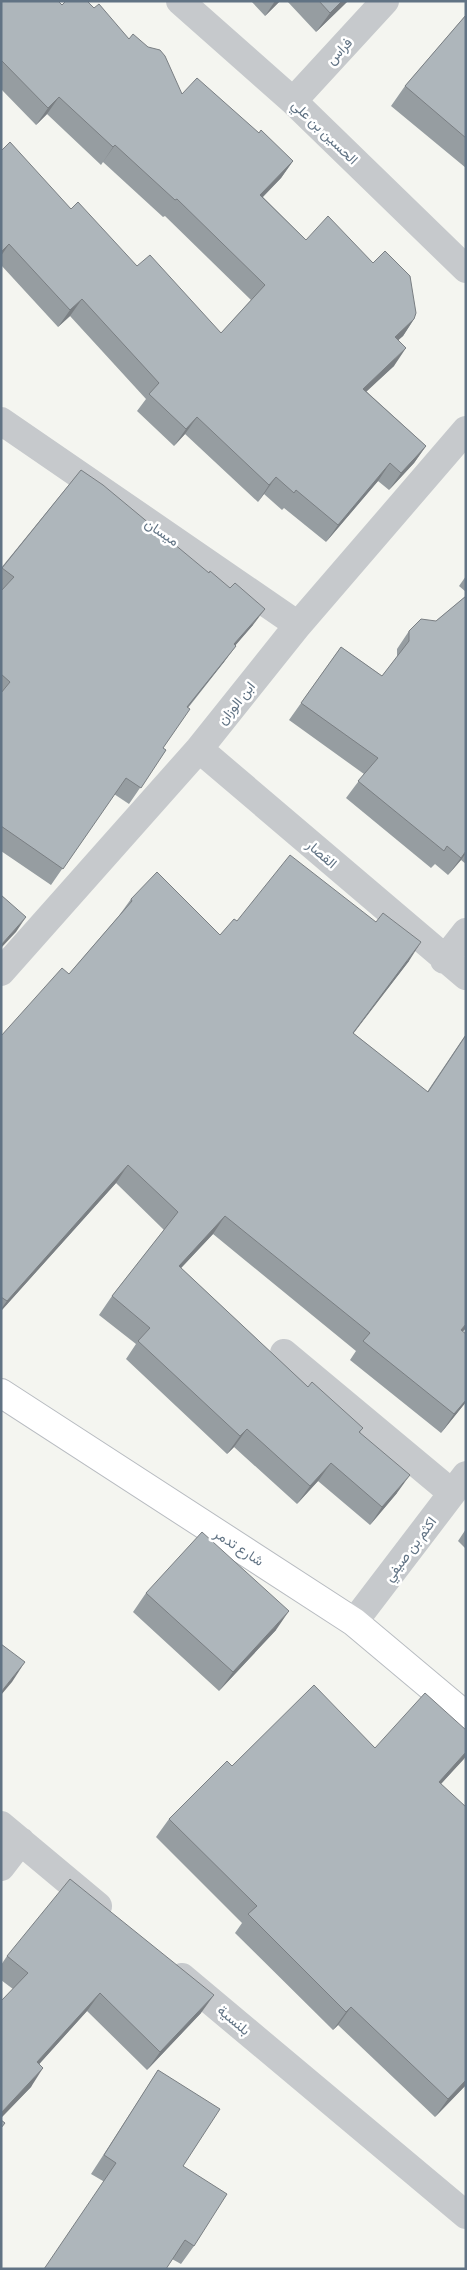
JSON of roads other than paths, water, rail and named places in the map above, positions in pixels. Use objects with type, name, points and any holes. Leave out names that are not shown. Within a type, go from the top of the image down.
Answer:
[{"type":"street","name":"الحسين بن علي","points":[[180,1],[293,101],[466,269]]},
{"type":"street","name":"فراس","points":[[293,101],[385,1]]},
{"type":"street","name":"ميسان","points":[[1,421],[298,625]]},
{"type":"street","name":"ابن الوزان","points":[[1,972],[199,749],[298,625],[466,430]]},
{"type":"street","name":"القصار","points":[[199,749],[444,960],[466,976]]},
{"type":"street","points":[[444,960],[466,932]]},
{"type":"street","points":[[284,1353],[459,1484]]},
{"type":"street","name":"شارع تدمر","points":[[1,1393],[354,1622],[466,1716]]},
{"type":"street","name":"اكثم بن صيفي","points":[[354,1622],[459,1484]]},
{"type":"street","points":[[1,1866],[11,1833],[119,1924]]},
{"type":"street","name":"بلنسية","points":[[164,1962],[466,2215]]}]
